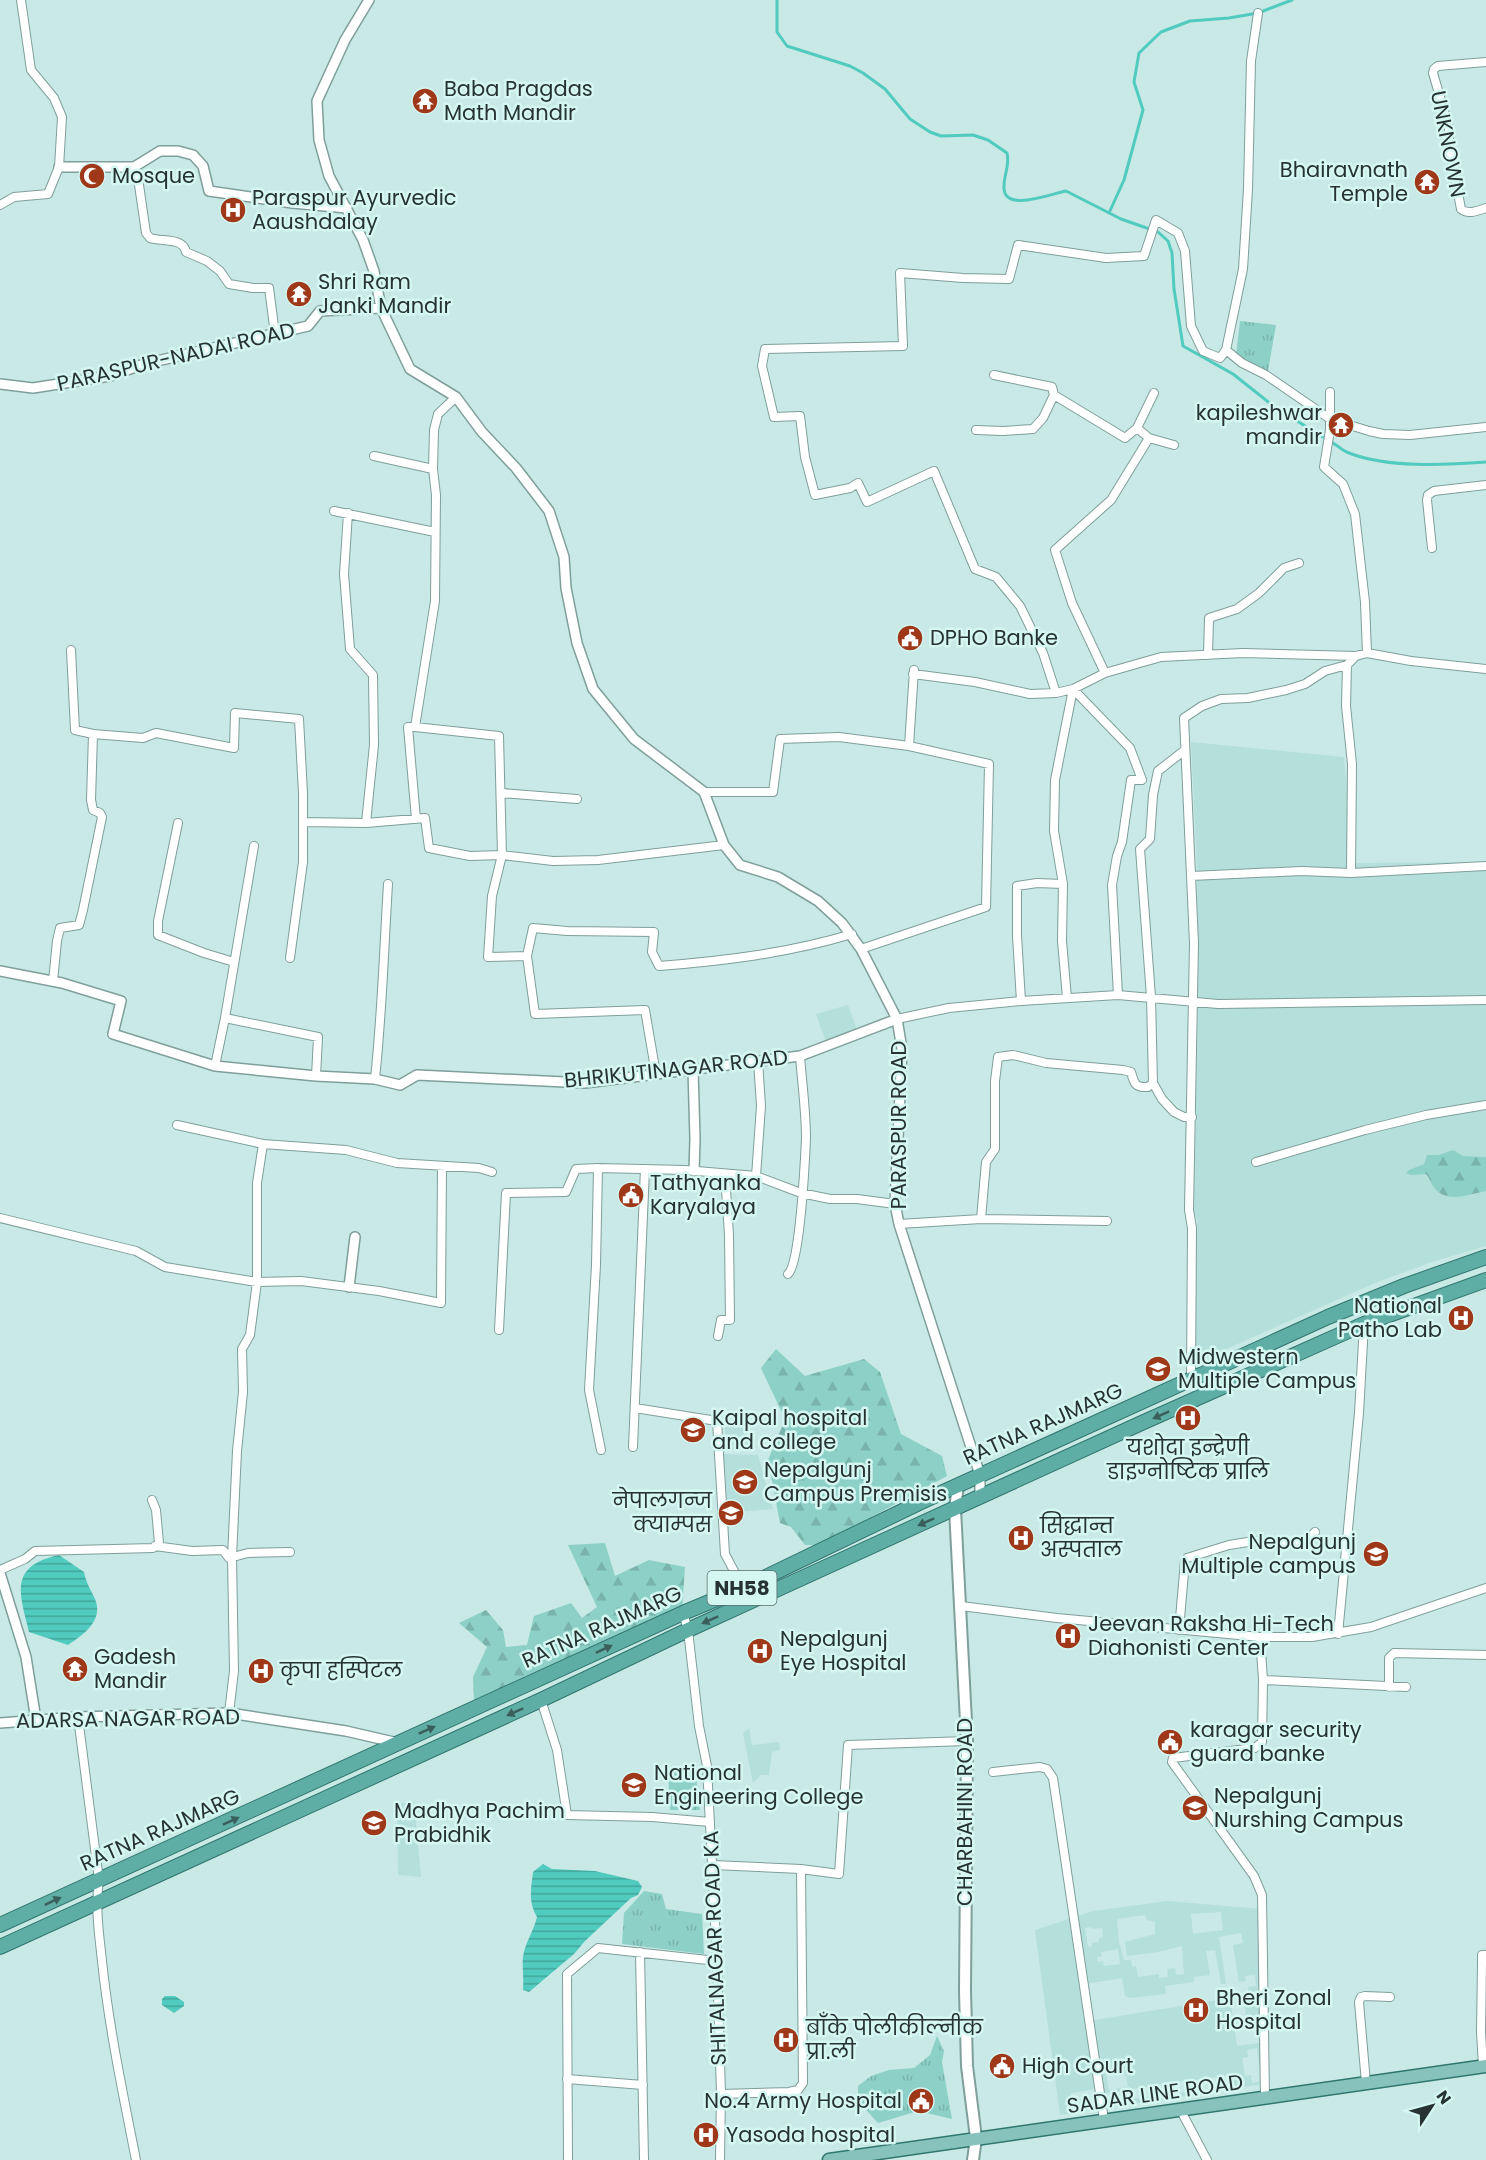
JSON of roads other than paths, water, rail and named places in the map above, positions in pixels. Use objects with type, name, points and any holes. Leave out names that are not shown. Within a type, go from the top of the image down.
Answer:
[{"type":"highway","name":"RATNA RAJMARG","points":[[0,1925],[683,1613],[743,1588],[958,1485],[1328,1317],[1404,1286],[1486,1257]]},
{"type":"highway","name":"RATNA RAJMARG","points":[[0,1947],[1146,1421],[1364,1324],[1486,1280]]},
{"type":"main road","name":"CHARBAHINI ROAD","points":[[958,1485],[955,1509],[967,1741],[965,1991],[967,2066],[976,2139],[973,2160]]},
{"type":"main road","name":"SADAR LINE ROAD","points":[[829,2160],[1485,2066]]},
{"type":"street","points":[[0,205],[14,197],[48,194],[59,167],[62,117],[54,98],[31,70],[21,0]]},
{"type":"street","points":[[369,0],[345,40],[316,101],[319,140],[326,167],[363,240],[374,271],[381,308],[410,369],[456,397],[482,432],[516,468],[549,512],[564,557],[566,588],[577,643],[593,689],[634,739],[704,792],[773,792],[780,739],[839,736],[909,746],[989,764],[986,907],[861,949]]},
{"type":"street","points":[[1056,693],[1043,653],[1020,606],[996,577],[975,568],[934,471],[867,502],[858,483],[850,488],[815,495],[805,457],[800,416],[774,417],[762,366],[765,349],[903,346],[900,273],[1009,279],[1018,245],[1106,258],[1143,256],[1156,220],[1178,233],[1185,251],[1191,326],[1203,351],[1220,358],[1226,350],[1243,269],[1248,189],[1251,61],[1258,13]]},
{"type":"street","name":"UNKNOWN","points":[[1486,62],[1438,66],[1434,69],[1449,128],[1449,144],[1461,208],[1465,212],[1486,208]]},
{"type":"street","points":[[59,167],[134,167],[160,151],[178,151],[193,155],[203,166],[209,191],[347,208]]},
{"type":"street","points":[[134,167],[138,178],[146,233],[150,238],[158,241],[179,242],[185,247],[186,252],[213,266],[229,284],[268,288],[275,334]]},
{"type":"street","name":"PARASPUR-NADAI ROAD","points":[[0,384],[33,388],[110,376],[144,364],[308,326],[320,311],[381,308]]},
{"type":"street","points":[[1226,350],[1242,363],[1266,375],[1330,419],[1383,434],[1410,435],[1486,427]]},
{"type":"street","points":[[976,430],[1033,429],[1043,418],[1054,395],[1052,387],[994,375]]},
{"type":"street","points":[[1330,392],[1330,419],[1324,467],[1342,484],[1355,514],[1365,602],[1367,653]]},
{"type":"street","points":[[1054,395],[1125,438],[1137,428],[1154,393]]},
{"type":"street","points":[[415,727],[435,601],[434,430],[438,414],[456,397]]},
{"type":"street","points":[[1137,428],[1149,438],[1174,445]]},
{"type":"street","points":[[1105,673],[1072,603],[1055,550],[1111,500],[1149,438]]},
{"type":"street","points":[[374,456],[433,469]]},
{"type":"street","points":[[1432,548],[1426,500],[1428,495],[1434,491],[1486,485]]},
{"type":"street","points":[[334,511],[435,532]]},
{"type":"street","points":[[348,513],[344,574],[350,649],[373,675],[374,745],[366,823]]},
{"type":"street","points":[[1209,655],[1209,618],[1237,609],[1284,568],[1299,563]]},
{"type":"street","points":[[71,650],[75,730],[93,734],[143,738],[156,733],[234,748],[235,714],[299,719],[303,862],[290,958]]},
{"type":"street","points":[[909,746],[914,672],[1030,694],[1056,693],[1073,689],[1105,673],[1161,657],[1266,653],[1356,656],[1367,653],[1411,661],[1486,669]]},
{"type":"street","points":[[1191,1381],[1189,1210],[1194,943],[1184,718],[1202,706],[1221,699],[1248,698],[1305,684],[1325,671],[1347,665],[1356,656]]},
{"type":"street","points":[[1347,665],[1346,706],[1352,764],[1351,873]]},
{"type":"street","points":[[1067,998],[1062,941],[1063,884],[1054,831],[1055,780],[1073,689]]},
{"type":"street","points":[[1073,689],[1130,748],[1142,780],[1131,780],[1113,885],[1118,995]]},
{"type":"street","points":[[416,819],[408,727],[499,736],[502,855],[492,896],[488,957],[527,956]]},
{"type":"street","points":[[53,981],[60,928],[78,925],[102,817],[100,813],[93,810],[93,734]]},
{"type":"street","points":[[1185,750],[1158,771],[1153,795],[1150,839],[1140,849],[1151,997],[1153,1083],[1161,1099],[1174,1112],[1192,1117]]},
{"type":"street","name":"PARASPUR ROAD","points":[[704,792],[724,845],[740,865],[778,878],[819,901],[852,934],[897,1019],[902,1048],[895,1204],[899,1224],[980,1475],[980,1498]]},
{"type":"street","points":[[502,793],[577,799]]},
{"type":"street","points":[[303,822],[366,823],[425,818],[429,848],[470,856],[502,855],[553,861],[598,860],[724,845]]},
{"type":"street","points":[[178,823],[158,921],[158,935],[234,962]]},
{"type":"street","points":[[215,1066],[254,846]]},
{"type":"street","points":[[1191,876],[1302,872],[1351,873],[1486,866]]},
{"type":"street","points":[[1021,1001],[1017,886],[1037,883],[1063,884]]},
{"type":"street","points":[[375,1079],[381,1021],[388,884]]},
{"type":"street","points":[[656,1074],[645,1010],[535,1014],[527,956],[533,928],[567,931],[654,932],[652,952],[659,966],[703,963],[798,948],[852,934]]},
{"type":"street","name":"BHRIKUTINAGAR ROAD","points":[[0,971],[53,981],[121,1001],[113,1034],[215,1066],[375,1079],[400,1085],[417,1075],[585,1083],[800,1056],[897,1019]]},
{"type":"street","points":[[897,1019],[949,1008],[1118,995],[1229,1004],[1486,1000]]},
{"type":"street","points":[[225,1018],[318,1037],[316,1076]]},
{"type":"street","points":[[981,1219],[986,1162],[995,1149],[995,1081],[998,1057],[1013,1055],[1046,1063],[1124,1070],[1131,1072],[1133,1083],[1137,1086],[1148,1087],[1153,1083]]},
{"type":"street","points":[[788,1274],[793,1270],[797,1251],[806,1137],[800,1056]]},
{"type":"street","points":[[756,1176],[761,1106],[758,1061]]},
{"type":"street","points":[[693,1069],[694,1171]]},
{"type":"street","points":[[1256,1162],[1406,1120],[1486,1105]]},
{"type":"street","points":[[177,1125],[263,1144],[346,1150],[397,1163],[479,1168],[492,1172]]},
{"type":"street","points":[[230,1713],[234,1671],[232,1557],[237,1451],[243,1392],[242,1349],[250,1335],[257,1282],[257,1184],[263,1144]]},
{"type":"street","points":[[0,1218],[136,1251],[165,1267],[257,1282],[301,1281],[349,1287],[441,1303],[442,1166]]},
{"type":"street","points":[[598,1168],[596,1266],[589,1390],[601,1450]]},
{"type":"street","points":[[499,1330],[506,1193],[566,1192],[576,1169],[645,1169],[756,1176],[801,1192],[830,1199],[857,1199],[895,1204]]},
{"type":"street","points":[[633,1448],[645,1169]]},
{"type":"street","points":[[718,1336],[721,1320],[730,1320],[729,1235],[725,1174]]},
{"type":"street","points":[[899,1224],[981,1219],[1107,1221]]},
{"type":"street","points":[[349,1287],[355,1237]]},
{"type":"street","points":[[1338,1634],[1359,1413],[1364,1324]]},
{"type":"street","points":[[635,1408],[717,1421],[725,1554],[743,1588]]},
{"type":"street","points":[[152,1500],[156,1510],[159,1543],[155,1546]]},
{"type":"street","points":[[1179,1630],[1185,1561],[1188,1558],[1229,1545],[1254,1541],[1297,1544],[1308,1539],[1315,1532]]},
{"type":"street","points":[[36,1720],[26,1656],[0,1572],[35,1551],[146,1549],[155,1546],[192,1551],[223,1550],[229,1558],[248,1553],[290,1552]]},
{"type":"street","points":[[961,1606],[1179,1630],[1260,1637],[1312,1638],[1371,1627],[1486,1588]]},
{"type":"street","name":"SHITALNAGAR ROAD KA","points":[[683,1613],[688,1630],[699,1726],[707,1766],[717,1961],[721,2094],[720,2160]]},
{"type":"street","points":[[1260,1637],[1263,1680],[1262,1742],[1255,1748],[1173,1758],[1172,1762],[1254,1876],[1262,1895],[1265,2098]]},
{"type":"street","points":[[1389,1687],[1389,1658],[1394,1653],[1486,1655]]},
{"type":"street","points":[[1263,1680],[1406,1687]]},
{"type":"street","points":[[541,1700],[557,1750],[567,1815],[652,1817],[710,1822]]},
{"type":"street","name":"ADARSA NAGAR ROAD","points":[[0,1723],[78,1717],[230,1713],[346,1731],[398,1743]]},
{"type":"street","points":[[78,1717],[99,1880],[96,1903],[105,1988],[118,2071],[136,2160]]},
{"type":"street","points":[[713,1865],[801,1869],[839,1874],[848,1745],[967,1741]]},
{"type":"street","points":[[993,1772],[1040,1767],[1047,1769],[1053,1778],[1104,2120]]},
{"type":"street","points":[[721,2094],[789,2092],[798,2090],[803,2084],[801,1869]]},
{"type":"street","points":[[568,2160],[567,1974],[598,1948],[717,1961]]},
{"type":"street","points":[[640,1952],[644,2160]]},
{"type":"street","points":[[1485,2066],[1481,2032],[1482,1955],[1486,1955]]},
{"type":"street","points":[[1366,2084],[1359,2002],[1361,1997],[1365,1996],[1390,1996]]},
{"type":"street","points":[[567,2079],[643,2085]]},
{"type":"street","points":[[1181,2110],[1207,2160]]},
{"type":"water","points":[[59,1555],[84,1572],[97,1607],[94,1621],[80,1637],[68,1645],[29,1632],[22,1605],[21,1593],[25,1574],[32,1566]]},
{"type":"water","points":[[543,1864],[552,1869],[595,1871],[638,1881],[642,1887],[638,1895],[631,1898],[574,1954],[529,1992],[523,1990],[523,1957],[537,1917],[531,1901],[533,1872]]},
{"type":"water","points":[[165,1996],[175,1996],[184,2002],[184,2006],[174,2013],[162,2005],[162,1999]]},
{"type":"waterway","points":[[777,0],[777,32],[787,46],[850,66],[863,73],[885,89],[910,119],[930,132],[941,136],[973,135],[988,140],[1007,153],[1008,162],[1004,186],[1006,194],[1011,199],[1029,200],[1066,191],[1121,219],[1158,232],[1168,241],[1172,253],[1174,289],[1183,346],[1233,374],[1276,408],[1323,437]]},
{"type":"waterway","points":[[1109,213],[1124,180],[1143,110],[1134,82],[1139,53],[1161,32],[1190,21],[1258,13],[1292,0]]},
{"type":"waterway","points":[[1333,443],[1349,453],[1381,461],[1435,464],[1486,462]]},
{"type":"place","name":"Baba Pragdas Math Mandir","points":[[425,101]]},
{"type":"place","name":"Mosque","points":[[92,176]]},
{"type":"place","name":"Bhairavnath Temple","points":[[1427,182]]},
{"type":"place","name":"Paraspur Ayurvedic Aaushdalay","points":[[233,210]]},
{"type":"place","name":"Shri Ram Janki Mandir","points":[[299,294]]},
{"type":"place","name":"kapileshwar mandir","points":[[1341,425]]},
{"type":"place","name":"DPHO Banke","points":[[910,638]]},
{"type":"place","name":"Tathyanka Karyalaya","points":[[631,1195]]},
{"type":"place","name":"National Patho Lab","points":[[1461,1318]]},
{"type":"place","name":"Midwestern Multiple Campus","points":[[1158,1369]]},
{"type":"place","name":"यशोदा इन्द्रेणी डाइग्नोष्टिक प्रालि","points":[[1188,1418]]},
{"type":"place","name":"Kaipal hospital and college","points":[[693,1430]]},
{"type":"place","name":"Nepalgunj Campus Premisis","points":[[745,1482]]},
{"type":"place","name":"नेपालगन्ज क्याम्पस","points":[[731,1513]]},
{"type":"place","name":"सिद्धान्त अस्पताल","points":[[1021,1538]]},
{"type":"place","name":"Nepalgunj Multiple campus","points":[[1376,1554]]},
{"type":"place","name":"Jeevan Raksha Hi-Tech Diahonisti Center","points":[[1068,1636]]},
{"type":"place","name":"Nepalgunj Eye Hospital","points":[[760,1651]]},
{"type":"place","name":"Gadesh Mandir","points":[[75,1669]]},
{"type":"place","name":"कृपा हस्पिटल","points":[[261,1671]]},
{"type":"place","name":"karagar security guard banke","points":[[1170,1742]]},
{"type":"place","name":"National Engineering College","points":[[634,1785]]},
{"type":"place","name":"Nepalgunj Nurshing Campus","points":[[1195,1808]]},
{"type":"place","name":"Madhya Pachim Prabidhik","points":[[374,1823]]},
{"type":"place","name":"Bheri Zonal Hospital","points":[[1196,2010]]},
{"type":"place","name":"बाँके पोलीकील्नीक प्रा.ली","points":[[786,2040]]},
{"type":"place","name":"High Court","points":[[1002,2066]]},
{"type":"place","name":"No.4 Army Hospital","points":[[921,2101]]},
{"type":"place","name":"Yasoda hospital","points":[[706,2135]]}]
